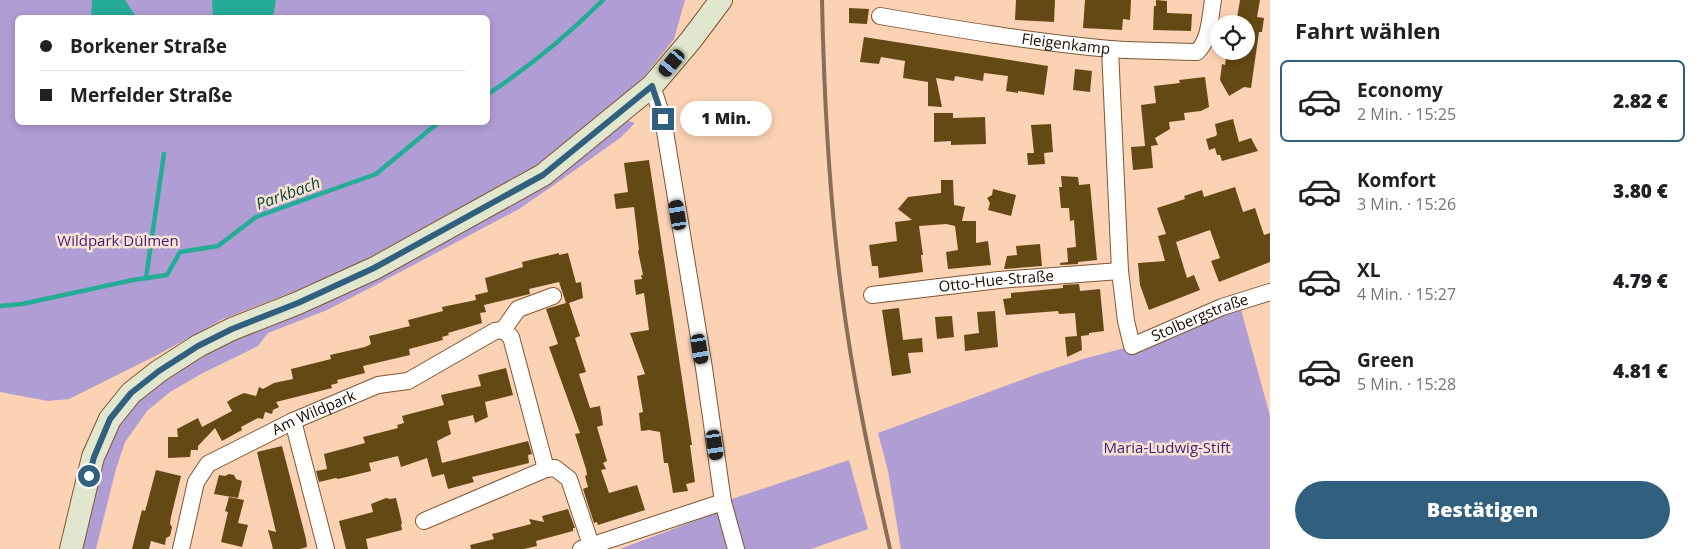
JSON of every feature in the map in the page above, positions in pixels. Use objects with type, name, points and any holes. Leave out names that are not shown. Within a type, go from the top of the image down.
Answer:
[{"type":"street","points":[[71,549],[94,457],[110,419],[131,393],[159,371],[198,346],[232,329],[298,303],[374,268],[543,175],[652,86],[691,40],[721,0]]},
{"type":"street","name":"Fleigenkamp","points":[[880,16],[938,27],[1110,48],[1198,52],[1206,37],[1213,0]]},
{"type":"street","points":[[1110,48],[1120,271]]},
{"type":"street","points":[[652,86],[663,119],[702,358],[723,502],[736,549]]},
{"type":"street","name":"Otto-Hue-Straße","points":[[872,295],[999,280],[1120,271]]},
{"type":"street","name":"Stolbergstraße","points":[[1120,271],[1126,321],[1132,346],[1222,307],[1270,292]]},
{"type":"street","points":[[546,469],[511,337],[503,330],[518,309],[553,296]]},
{"type":"street","name":"Am Wildpark","points":[[180,549],[196,482],[208,464],[293,420],[378,385],[408,381],[496,331],[503,330]]},
{"type":"street","points":[[293,420],[326,549]]},
{"type":"street","points":[[424,521],[546,469],[555,468],[569,479],[586,547],[723,502]]},
{"type":"green space","name":"Wildpark Dülmen","points":[[0,0],[685,0],[674,39],[638,84],[565,145],[531,169],[341,273],[223,319],[157,355],[69,399],[48,401],[0,392]]},
{"type":"green space","points":[[626,120],[635,123],[620,138],[519,209],[327,310],[268,333],[258,346],[201,374],[170,392],[147,411],[125,442],[116,469],[96,549],[77,549],[111,430],[157,379]]},
{"type":"green space","name":"Maria-Ludwig-Stift","points":[[1239,302],[1270,416],[1270,549],[901,549],[888,471],[878,433],[1035,375],[1083,359],[1132,346]]},
{"type":"green space","points":[[849,460],[868,529],[811,549],[739,549],[723,502]]},
{"type":"green space","points":[[721,511],[729,549],[620,549]]},
{"type":"water","points":[[92,0],[125,0],[135,15],[91,15]]},
{"type":"water","points":[[212,0],[276,0],[273,15],[213,15]]},
{"type":"building","points":[[1016,0],[1055,0],[1054,22],[1015,20]]},
{"type":"building","points":[[1085,0],[1131,0],[1130,20],[1123,19],[1122,30],[1083,28]]},
{"type":"building","points":[[1156,0],[1167,1],[1167,13],[1192,14],[1191,31],[1153,30]]},
{"type":"building","points":[[1240,0],[1260,0],[1257,17],[1264,18],[1262,32],[1259,32],[1255,60],[1255,15],[1238,15]]},
{"type":"building","points":[[849,8],[869,9],[867,24],[849,23]]},
{"type":"building","points":[[864,37],[1048,66],[1044,95],[1006,91],[1008,76],[984,73],[983,81],[955,76],[954,81],[936,78],[942,107],[928,106],[928,82],[903,78],[905,61],[881,57],[879,64],[860,62]]},
{"type":"building","points":[[1226,60],[1255,60],[1251,88],[1244,87],[1229,96],[1220,80],[1222,64],[1225,65]]},
{"type":"building","points":[[1075,69],[1092,71],[1090,92],[1073,90]]},
{"type":"building","points":[[1205,77],[1209,107],[1201,111],[1184,113],[1185,120],[1169,122],[1170,129],[1155,138],[1158,145],[1151,146],[1153,168],[1133,170],[1131,147],[1145,146],[1141,105],[1156,103],[1154,86],[1180,83],[1179,80]]},
{"type":"building","points":[[934,113],[953,113],[953,118],[985,117],[986,144],[951,145],[951,141],[934,142]]},
{"type":"building","points":[[1233,119],[1239,142],[1251,138],[1258,151],[1222,161],[1220,155],[1217,155],[1215,148],[1209,150],[1206,139],[1216,136],[1215,124]]},
{"type":"building","points":[[1051,124],[1053,152],[1044,153],[1045,164],[1028,165],[1027,153],[1034,153],[1031,125]]},
{"type":"building","points":[[649,160],[692,445],[690,445],[695,482],[686,484],[688,491],[673,493],[668,463],[664,463],[660,432],[641,431],[639,413],[643,412],[637,376],[645,374],[630,333],[649,330],[644,293],[636,295],[634,280],[642,279],[641,275],[643,275],[638,251],[634,207],[616,209],[614,194],[628,192],[624,163]]},
{"type":"building","points":[[1061,176],[1078,177],[1079,185],[1090,184],[1097,260],[1060,265],[1060,263],[1068,262],[1067,248],[1076,247],[1074,220],[1070,221],[1069,208],[1061,208],[1059,187],[1062,187]]},
{"type":"building","points":[[941,180],[953,180],[954,205],[965,207],[962,221],[976,221],[976,243],[988,241],[991,265],[948,269],[946,252],[958,250],[955,226],[946,224],[919,226],[923,272],[879,278],[878,266],[872,266],[869,245],[897,241],[895,222],[912,220],[898,209],[908,197],[941,193]]},
{"type":"building","points":[[1235,187],[1243,212],[1255,208],[1264,235],[1270,233],[1270,262],[1219,282],[1211,261],[1220,258],[1210,230],[1176,242],[1187,278],[1194,275],[1200,290],[1149,310],[1140,285],[1138,263],[1165,261],[1158,236],[1166,234],[1157,208],[1185,199],[1184,196],[1202,190],[1204,197]]},
{"type":"building","points":[[993,189],[1016,195],[1011,216],[988,210],[990,203],[987,198],[992,195]]},
{"type":"building","points":[[1040,244],[1042,266],[1004,269],[1007,256],[1017,255],[1016,246]]},
{"type":"building","points":[[559,253],[559,255],[568,253],[576,283],[581,282],[583,298],[569,303],[580,336],[575,338],[586,372],[579,374],[590,408],[600,406],[603,425],[597,427],[607,461],[603,463],[606,469],[601,470],[609,493],[637,485],[645,510],[598,525],[597,522],[594,523],[583,489],[588,487],[585,476],[587,475],[586,469],[575,434],[580,433],[549,347],[558,344],[546,309],[566,303],[559,282],[529,289],[530,294],[484,305],[486,312],[480,313],[482,323],[448,333],[449,335],[442,337],[443,340],[409,349],[410,355],[363,366],[365,373],[337,380],[338,383],[331,385],[332,388],[276,402],[279,407],[273,410],[272,414],[265,412],[263,419],[258,418],[241,427],[242,430],[222,441],[215,428],[198,446],[198,450],[191,450],[190,457],[168,458],[168,437],[178,437],[177,429],[198,418],[202,427],[232,411],[227,402],[233,398],[244,393],[256,396],[259,387],[263,389],[274,383],[293,379],[291,369],[331,359],[330,355],[365,347],[371,344],[369,336],[410,326],[408,320],[443,311],[442,307],[476,300],[475,295],[488,292],[485,278],[523,267],[522,262]]},
{"type":"building","points":[[1079,284],[1080,291],[1100,289],[1104,331],[1081,336],[1082,350],[1067,357],[1065,337],[1077,336],[1075,313],[1059,314],[1058,311],[1006,315],[1003,299],[1011,298],[1011,293],[1063,288],[1063,285]]},
{"type":"building","points":[[899,308],[903,340],[922,338],[923,352],[908,353],[911,373],[892,376],[882,310]]},
{"type":"building","points":[[995,311],[998,347],[965,351],[964,335],[979,333],[977,312]]},
{"type":"building","points":[[952,316],[954,337],[937,339],[935,317]]},
{"type":"building","points":[[506,368],[513,395],[485,402],[488,417],[475,423],[473,415],[448,421],[451,434],[437,441],[442,463],[528,441],[532,454],[528,455],[529,463],[472,477],[474,482],[448,489],[444,474],[432,477],[427,458],[401,467],[398,456],[369,463],[371,471],[319,482],[316,471],[327,469],[324,454],[365,443],[363,437],[398,428],[397,425],[404,423],[402,416],[444,405],[441,395],[481,386],[478,375]]},
{"type":"building","points":[[282,446],[306,539],[307,547],[300,549],[273,549],[268,530],[276,532],[257,452]]},
{"type":"building","points":[[156,470],[181,476],[171,517],[170,524],[172,527],[170,536],[166,538],[165,545],[151,541],[149,549],[132,549],[142,510],[145,511]]},
{"type":"building","points":[[229,474],[242,481],[238,498],[214,494],[219,475],[225,476]]},
{"type":"building","points":[[229,497],[244,500],[238,523],[248,525],[242,547],[221,542],[228,512],[225,511]]},
{"type":"building","points":[[386,498],[396,498],[402,530],[366,539],[368,549],[346,549],[339,521],[373,512],[371,504]]},
{"type":"building","points":[[568,509],[575,528],[573,528],[573,531],[536,541],[537,546],[524,549],[471,549],[470,545],[494,539],[492,534],[531,524],[529,519],[544,522],[542,516]]},
{"type":"waterway","name":"Parkbach","points":[[490,93],[548,50],[603,0]]},
{"type":"waterway","name":"Parkbach","points":[[0,306],[22,304],[133,280],[167,275],[180,252],[218,246],[256,217],[376,174],[435,125]]},
{"type":"waterway","points":[[146,278],[164,154]]},
{"type":"railway","points":[[822,0],[828,148],[842,295],[863,423],[890,549]]},
{"type":"route","points":[[89,476],[94,457],[110,419],[131,393],[159,371],[198,346],[232,329],[298,303],[374,268],[543,175],[652,86],[663,119]]}]
